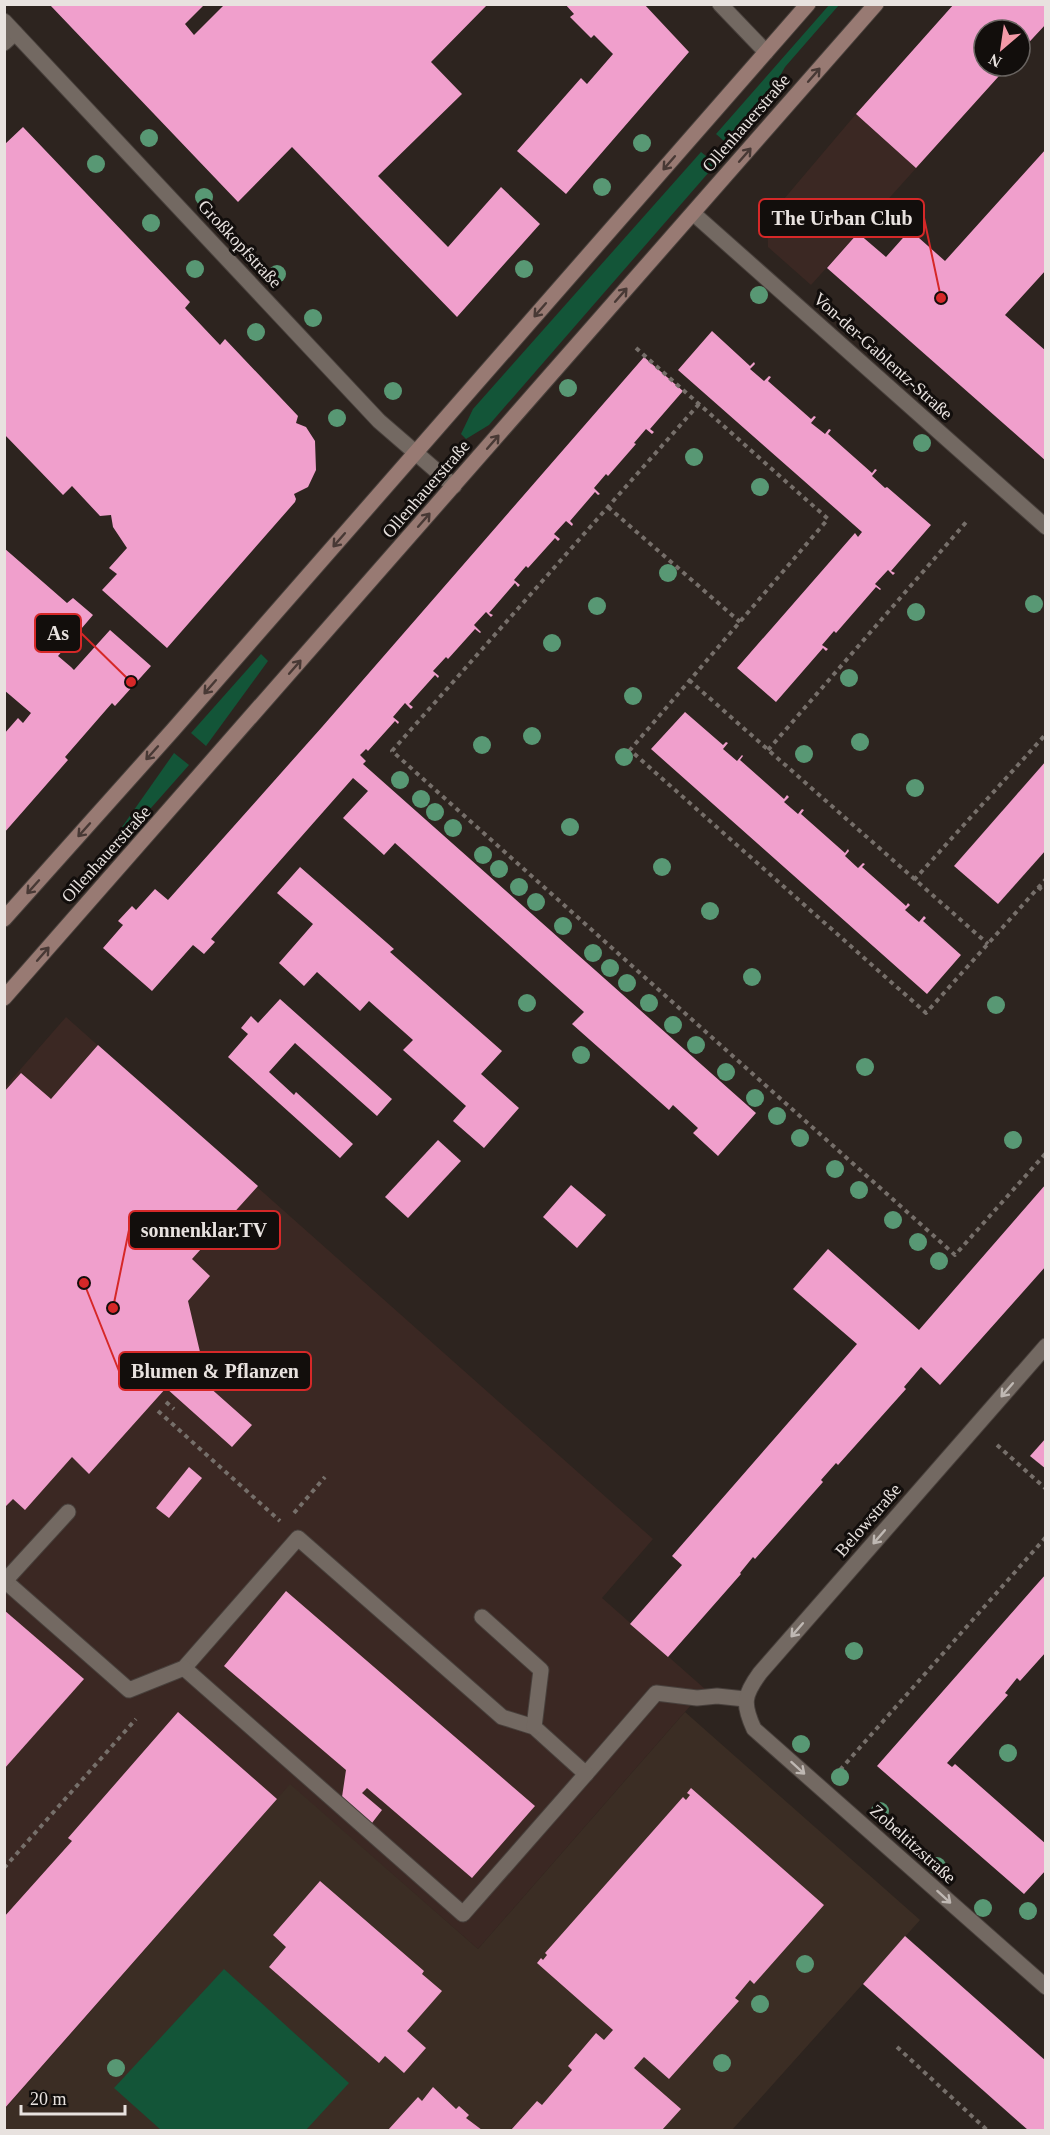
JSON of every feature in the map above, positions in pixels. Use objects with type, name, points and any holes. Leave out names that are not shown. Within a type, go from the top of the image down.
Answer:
[{"type":"main road","name":"Ollenhauerstraße","points":[[4,919],[808,4]]},
{"type":"main road","name":"Ollenhauerstraße","points":[[4,998],[876,4]]},
{"type":"street","points":[[720,4],[766,52]]},
{"type":"street","name":"Großkopfstraße","points":[[8,33],[379,421],[454,486]]},
{"type":"street","name":"Von-der-Gablentz-Straße","points":[[694,214],[1046,527]]},
{"type":"street","name":"Belowstraße","points":[[745,1699],[760,1673],[1046,1346]]},
{"type":"street","points":[[68,1512],[5,1582],[129,1690],[184,1668],[298,1538],[502,1717],[534,1726],[586,1774]]},
{"type":"street","points":[[482,1617],[541,1670],[534,1726]]},
{"type":"street","points":[[184,1668],[463,1914],[656,1693],[697,1698],[717,1696],[745,1699]]},
{"type":"street","name":"Zobeltitzstraße","points":[[745,1699],[754,1729],[1046,1987]]},
{"type":"path","points":[[636,348],[828,519],[630,750],[926,1013],[1046,879]]},
{"type":"path","points":[[699,404],[392,752],[955,1255],[1046,1153]]},
{"type":"path","points":[[608,507],[740,622]]},
{"type":"path","points":[[768,750],[968,520]]},
{"type":"path","points":[[689,680],[988,944]]},
{"type":"path","points":[[914,879],[1046,734]]},
{"type":"path","points":[[1038,887],[1046,893]]},
{"type":"path","points":[[166,1402],[174,1408]]},
{"type":"path","points":[[158,1411],[298,1538]]},
{"type":"path","points":[[997,1445],[1046,1489]]},
{"type":"path","points":[[283,1525],[325,1477]]},
{"type":"path","points":[[840,1770],[1046,1537]]},
{"type":"path","points":[[4,1868],[136,1719]]},
{"type":"path","points":[[897,2047],[987,2130]]},
{"type":"shaded area","points":[[954,5],[1016,18],[972,18],[972,78],[997,78],[811,285],[768,247],[767,219],[856,114]]},
{"type":"shaded area","points":[[1032,21],[1045,24],[1032,39]]},
{"type":"shaded area","points":[[66,1017],[653,1539],[602,1598],[705,1689],[478,1949],[290,1785],[5,2109],[5,1087]]},
{"type":"shaded area","points":[[685,1712],[920,1920],[732,2130],[5,2130],[5,2109],[290,1784],[478,1949]]},
{"type":"green space","points":[[830,4],[839,5],[785,67],[756,118],[731,147],[716,134]]},
{"type":"green space","points":[[701,152],[716,164],[489,425],[466,439],[461,434],[473,409]]},
{"type":"green space","points":[[261,654],[268,661],[206,746],[191,733]]},
{"type":"green space","points":[[174,753],[189,765],[113,851],[108,847]]},
{"type":"green space","points":[[224,1969],[349,2083],[306,2130],[161,2130],[114,2088]]},
{"type":"building","points":[[225,4],[488,4],[431,62],[462,94],[378,176],[448,247],[501,187],[540,224],[457,317],[292,147],[238,202],[50,5],[204,5],[185,24],[194,35]]},
{"type":"building","points":[[565,4],[644,4],[689,52],[566,194],[517,151],[581,78],[587,84],[613,54],[594,35],[591,38],[570,17],[574,14]]},
{"type":"building","points":[[954,4],[1046,4],[1046,24],[1032,39],[1032,18],[972,18],[972,78],[997,78],[916,168],[856,114]]},
{"type":"building","points":[[23,127],[190,302],[185,308],[220,345],[225,339],[298,416],[296,423],[306,427],[315,441],[316,470],[308,487],[294,494],[295,502],[167,648],[102,590],[117,574],[109,568],[127,548],[113,527],[111,515],[100,516],[72,486],[63,495],[4,434],[4,145]]},
{"type":"building","points":[[1046,149],[1046,270],[1005,315],[1046,351],[1046,461],[827,268],[858,233],[886,257],[910,230],[945,261]]},
{"type":"building","points":[[712,331],[750,366],[754,362],[755,364],[750,369],[764,381],[769,376],[771,377],[768,381],[811,419],[816,417],[811,423],[825,434],[829,429],[831,430],[828,434],[872,473],[875,469],[877,470],[872,476],[931,525],[891,571],[895,573],[893,575],[888,570],[875,584],[881,589],[876,587],[836,633],[834,631],[822,645],[828,649],[826,651],[823,648],[776,702],[737,668],[855,533],[858,537],[862,532],[678,370]]},
{"type":"building","points":[[644,357],[683,391],[650,429],[654,432],[652,434],[646,429],[608,476],[606,474],[594,488],[600,494],[595,492],[570,521],[572,526],[566,521],[554,534],[560,539],[558,541],[555,538],[514,580],[520,585],[518,587],[515,583],[489,613],[493,615],[491,617],[486,612],[474,625],[481,632],[475,629],[448,659],[446,657],[433,671],[439,676],[438,678],[435,675],[409,704],[413,707],[411,709],[405,703],[393,717],[399,722],[398,724],[395,721],[368,751],[366,749],[360,755],[366,761],[363,764],[756,1113],[718,1156],[693,1133],[698,1128],[673,1105],[669,1110],[572,1024],[584,1012],[395,843],[384,855],[343,818],[368,791],[353,778],[211,939],[215,942],[204,954],[193,945],[152,991],[103,948],[123,925],[118,921],[132,906],[136,910],[155,889],[168,900]]},
{"type":"building","points":[[4,548],[67,603],[73,598],[93,615],[58,656],[74,670],[110,630],[151,666],[115,706],[112,703],[65,757],[68,760],[4,833],[4,734],[18,718],[23,723],[31,713],[4,690]]},
{"type":"building","points":[[685,712],[723,745],[728,743],[723,749],[737,761],[742,755],[740,760],[784,799],[787,795],[789,797],[784,802],[798,814],[802,809],[804,810],[801,814],[845,853],[848,849],[845,856],[858,868],[863,863],[865,864],[862,867],[906,906],[908,903],[910,905],[905,910],[919,922],[924,916],[926,918],[923,921],[961,955],[927,994],[651,749]]},
{"type":"building","points":[[1046,761],[1046,850],[998,904],[954,866]]},
{"type":"building","points":[[300,867],[394,949],[390,952],[502,1051],[481,1074],[519,1108],[484,1148],[453,1121],[466,1106],[403,1050],[413,1040],[369,1001],[360,1011],[317,972],[304,986],[279,963],[313,924],[277,893]]},
{"type":"building","points":[[280,999],[392,1099],[377,1116],[295,1043],[269,1072],[294,1095],[296,1092],[353,1144],[340,1158],[228,1057],[248,1034],[241,1028],[251,1016],[258,1023]]},
{"type":"building","points":[[98,1045],[258,1186],[192,1259],[210,1276],[188,1301],[208,1386],[252,1425],[232,1447],[166,1388],[89,1474],[72,1457],[25,1510],[13,1499],[4,1508],[4,1092],[21,1073],[51,1099]]},
{"type":"building","points":[[438,1140],[461,1161],[408,1218],[385,1197]]},
{"type":"building","points":[[1046,1184],[1046,1266],[940,1385],[921,1367],[904,1387],[906,1389],[838,1465],[836,1463],[821,1480],[823,1482],[755,1559],[753,1557],[741,1574],[668,1657],[630,1624],[682,1565],[672,1556],[857,1344],[793,1289],[828,1249],[919,1330]]},
{"type":"building","points":[[571,1185],[606,1215],[577,1248],[543,1217]]},
{"type":"building","points":[[1046,1438],[1046,1469],[1030,1456]]},
{"type":"building","points":[[189,1467],[202,1478],[169,1518],[156,1508]]},
{"type":"building","points":[[1046,1574],[1046,1652],[1020,1681],[1017,1678],[1005,1693],[1008,1695],[947,1763],[952,1767],[955,1764],[1046,1844],[1046,1870],[1024,1894],[877,1766]]},
{"type":"building","points":[[286,1591],[535,1806],[472,1878],[367,1788],[362,1793],[382,1810],[372,1823],[342,1797],[346,1770],[224,1666]]},
{"type":"building","points":[[4,1610],[84,1679],[4,1769]]},
{"type":"building","points":[[178,1712],[277,1799],[4,2109],[4,1917],[72,1841],[68,1838]]},
{"type":"building","points":[[691,1788],[824,1905],[754,1984],[750,1980],[735,1998],[739,2001],[669,2079],[644,2057],[634,2068],[681,2109],[662,2130],[511,2130],[537,2101],[542,2105],[572,2070],[568,2066],[596,2033],[604,2040],[613,2030],[537,1963],[541,1958],[543,1960],[547,1955],[545,1953],[683,1797],[686,1800]]},
{"type":"building","points":[[320,1881],[424,1971],[422,1974],[442,1991],[407,2031],[426,2048],[404,2073],[385,2056],[379,2063],[269,1967],[286,1947],[273,1935]]},
{"type":"building","points":[[905,1936],[1046,2061],[1046,2130],[1028,2130],[863,1984]]},
{"type":"building","points":[[433,2087],[456,2109],[459,2106],[469,2115],[466,2118],[482,2130],[388,2130],[418,2097],[422,2101]]},
{"type":"place","name":"The Urban Club","points":[[941,298]]},
{"type":"place","name":"As","points":[[131,682]]},
{"type":"place","name":"Blumen & Pflanzen","points":[[84,1283]]},
{"type":"place","name":"sonnenklar.TV","points":[[113,1308]]}]
